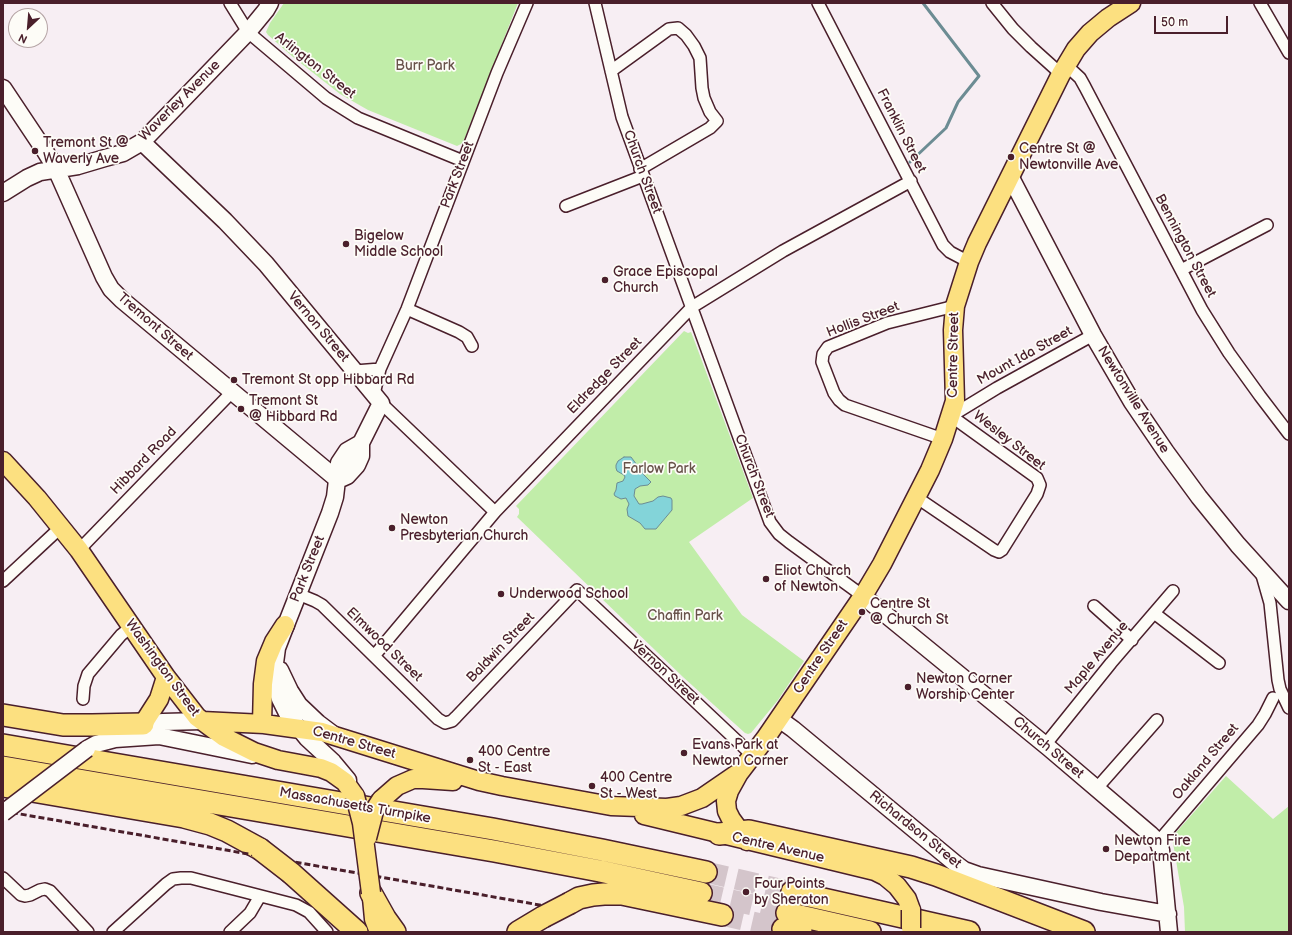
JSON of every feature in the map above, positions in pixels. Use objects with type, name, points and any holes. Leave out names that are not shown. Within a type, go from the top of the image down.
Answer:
[{"type":"highway","points":[[3,715],[63,725],[143,724]]},
{"type":"highway","name":"Massachusetts Turnpike","points":[[3,745],[501,831],[594,848],[706,872]]},
{"type":"highway","name":"Massachusetts Turnpike","points":[[3,767],[515,855],[701,893]]},
{"type":"highway","points":[[3,786],[184,817],[235,835],[260,849],[292,874],[357,932]]},
{"type":"highway","points":[[719,834],[744,836],[749,831],[911,868],[948,880],[1084,932]]},
{"type":"highway","points":[[309,890],[341,932]]},
{"type":"highway","points":[[792,892],[969,932]]},
{"type":"highway","points":[[371,893],[395,932]]},
{"type":"highway","points":[[518,932],[579,898],[599,894],[622,894],[722,914]]},
{"type":"highway","points":[[791,924],[870,932]]},
{"type":"main road","name":"Waverley Avenue","points":[[3,193],[40,172],[78,166],[123,153],[142,142],[248,32],[270,3]]},
{"type":"main road","name":"Centre Street","points":[[744,836],[729,817],[726,803],[729,791],[739,773],[779,719],[863,596],[882,564],[930,470],[943,439],[955,400],[953,330],[955,306],[968,262],[1064,69],[1076,49],[1090,33],[1108,18],[1131,3]]},
{"type":"main road","name":"Tremont Street","points":[[3,88],[56,169],[104,277],[111,289],[122,300],[338,480]]},
{"type":"main road","name":"Vernon Street","points":[[142,142],[225,221],[261,258],[377,398]]},
{"type":"main road","name":"Newtonville Avenue","points":[[1010,176],[1093,335],[1132,402],[1174,463],[1218,522],[1289,601]]},
{"type":"main road","name":"Park Street","points":[[355,796],[347,778],[343,773],[298,728],[288,714],[278,693],[275,675],[278,644],[326,525],[335,497],[339,463],[348,451],[361,443],[377,398]]},
{"type":"main road","name":"Washington Street","points":[[3,461],[37,498],[79,550],[131,627],[193,713],[218,733],[254,752],[278,760],[321,768],[331,772],[345,782],[355,796],[361,816],[376,928]]},
{"type":"main road","name":"Church Street","points":[[863,596],[1097,788],[1158,842]]},
{"type":"main road","points":[[262,724],[263,684],[266,660],[274,642],[286,625]]},
{"type":"main road","points":[[276,657],[287,686],[299,705],[318,723],[337,736]]},
{"type":"main road","points":[[143,724],[159,700],[166,677]]},
{"type":"main road","name":"Richardson Street","points":[[779,719],[964,870],[978,875],[1101,902],[1168,914]]},
{"type":"main road","name":"Centre Street","points":[[202,721],[262,724],[298,728],[337,736],[442,770],[502,786],[611,806],[667,808],[681,806],[702,798],[739,773]]},
{"type":"main road","points":[[3,813],[111,732],[125,727],[143,724],[202,721]]},
{"type":"main road","points":[[87,749],[96,744],[115,739],[159,736],[278,760]]},
{"type":"main road","name":"Centre Street","points":[[365,845],[373,816],[381,800],[397,786],[413,779],[431,779],[502,786]]},
{"type":"main road","name":"Centre Avenue","points":[[611,806],[719,834]]},
{"type":"main road","name":"Centre Avenue","points":[[744,836],[880,873],[897,886],[907,899],[911,910],[911,931]]},
{"type":"main road","points":[[1158,842],[1161,850],[1169,932]]},
{"type":"street","name":"Arlington Street","points":[[230,3],[248,32],[326,98],[358,118],[463,161]]},
{"type":"street","name":"Park Street","points":[[377,398],[380,369],[407,309],[509,43],[527,3]]},
{"type":"street","name":"Church Street","points":[[595,3],[622,117],[770,522],[779,534],[788,542],[863,596]]},
{"type":"street","name":"Franklin Street","points":[[818,3],[943,245],[950,252],[968,262]]},
{"type":"street","name":"Bennington Street","points":[[992,3],[1013,29],[1031,47],[1080,78],[1202,310],[1229,353],[1289,434]]},
{"type":"street","points":[[1260,3],[1289,53]]},
{"type":"street","points":[[566,206],[642,172],[710,128],[717,121],[710,112],[704,98],[700,58],[686,35],[678,28],[669,29],[611,71]]},
{"type":"street","name":"Eldredge Street","points":[[374,656],[495,512],[692,307],[783,251],[911,181]]},
{"type":"street","points":[[1181,270],[1267,225]]},
{"type":"street","name":"Hollis Street","points":[[943,439],[846,405],[839,400],[834,393],[822,362],[823,354],[828,347],[887,323],[955,306]]},
{"type":"street","points":[[407,309],[459,332],[467,337],[472,346]]},
{"type":"street","name":"Mount Ida Street","points":[[951,416],[997,388],[1093,335]]},
{"type":"street","points":[[355,372],[380,369]]},
{"type":"street","name":"Hibbard Road","points":[[79,550],[232,392]]},
{"type":"street","name":"Vernon Street","points":[[377,398],[495,512]]},
{"type":"street","name":"Wesley Street","points":[[916,497],[999,552],[1002,550],[1037,494],[1040,485],[1037,478],[951,416]]},
{"type":"street","points":[[3,581],[60,528]]},
{"type":"street","points":[[1260,569],[1270,603],[1276,670],[1280,689],[1289,708]]},
{"type":"street","name":"Vernon Street","points":[[577,590],[753,756]]},
{"type":"street","name":"Baldwin Street","points":[[449,722],[577,590]]},
{"type":"street","name":"Maple Avenue","points":[[1045,745],[1173,591]]},
{"type":"street","name":"Elmwood Street","points":[[298,594],[322,605],[438,719],[449,722]]},
{"type":"street","points":[[1094,606],[1132,640]]},
{"type":"street","points":[[1154,614],[1219,664]]},
{"type":"street","points":[[83,699],[84,686],[88,674],[119,638],[131,627]]},
{"type":"street","name":"Oakland Street","points":[[1158,842],[1258,725],[1273,698]]},
{"type":"street","points":[[1097,788],[1158,720]]},
{"type":"street","points":[[3,878],[21,895],[30,895],[45,889],[50,891],[88,932]]},
{"type":"street","points":[[113,932],[163,886],[177,878],[191,878],[292,903],[301,907],[313,916],[327,932]]},
{"type":"street","points":[[230,932],[250,913],[260,896]]},
{"type":"green space","name":"Burr Park","points":[[284,3],[518,3],[464,140],[457,146],[368,110],[340,94],[293,57],[266,32],[270,23]]},
{"type":"green space","name":"Farlow Park","points":[[684,331],[688,333],[691,332],[753,498],[689,542],[742,615],[804,661],[778,700],[751,733],[748,734],[745,733],[683,677],[517,517],[519,514],[519,509],[516,506]]},
{"type":"green space","points":[[1226,776],[1273,819],[1289,806],[1289,932],[1185,932],[1184,907],[1172,837]]},
{"type":"water","points":[[624,457],[631,457],[637,465],[643,467],[643,474],[651,482],[648,485],[640,486],[635,489],[634,496],[639,504],[653,501],[658,497],[663,496],[671,498],[672,500],[672,510],[656,529],[645,529],[640,523],[628,516],[627,509],[629,504],[626,498],[621,499],[614,494],[617,483],[623,481],[625,477],[617,471],[616,468],[618,461]]},
{"type":"waterway","points":[[910,162],[946,128],[958,102],[979,76],[923,3]]},
{"type":"tunnel","points":[[706,872],[792,892]]},
{"type":"tunnel","points":[[701,893],[787,913]]},
{"type":"tunnel","points":[[722,915],[783,929]]},
{"type":"railway","points":[[3,811],[574,911]]},
{"type":"place","name":"Tremont St @ Waverly Ave","points":[[35,151]]},
{"type":"place","name":"Centre St @ Newtonville Ave","points":[[1011,157]]},
{"type":"place","name":"Bigelow Middle School","points":[[346,244]]},
{"type":"place","name":"Grace Episcopal Church","points":[[605,280]]},
{"type":"place","name":"Tremont St opp Hibbard Rd","points":[[234,380]]},
{"type":"place","name":"Tremont St @ Hibbard Rd","points":[[241,409]]},
{"type":"place","name":"Newton Presbyterian Church","points":[[392,528]]},
{"type":"place","name":"Eliot Church of Newton","points":[[766,579]]},
{"type":"place","name":"Underwood School","points":[[501,594]]},
{"type":"place","name":"Centre St @ Church St","points":[[862,612]]},
{"type":"place","name":"Newton Corner Worship Center","points":[[908,687]]},
{"type":"place","name":"Evans Park at Newton Corner","points":[[684,753]]},
{"type":"place","name":"400 Centre St - East","points":[[470,760]]},
{"type":"place","name":"400 Centre St - West","points":[[592,786]]},
{"type":"place","name":"Newton Fire Department","points":[[1106,849]]},
{"type":"place","name":"Four Points by Sheraton","points":[[746,892]]},
{"type":"park label","name":"Chaffin Park","points":[[685,616]]}]
